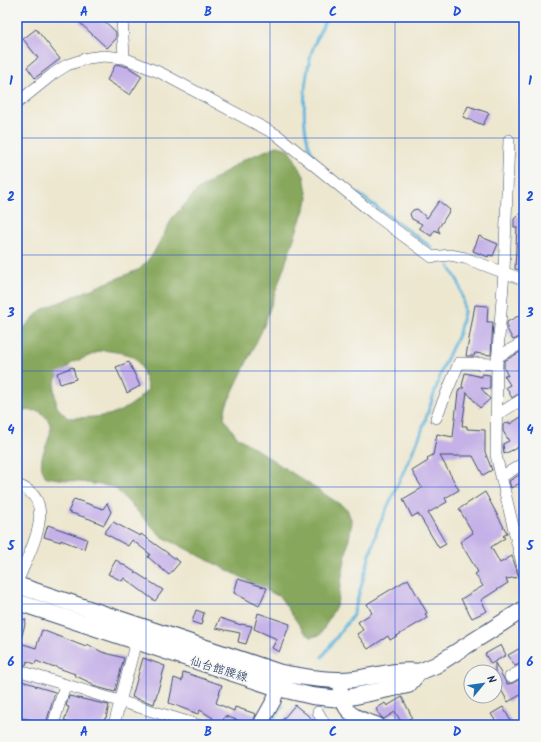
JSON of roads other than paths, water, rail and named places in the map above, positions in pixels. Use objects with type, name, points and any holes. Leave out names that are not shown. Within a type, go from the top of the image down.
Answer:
[{"type":"main road","name":"仙台館腰線","points":[[17,584],[279,681],[312,696],[341,699],[408,685],[419,672],[436,665],[524,610]]},
{"type":"main road","name":"仙台館腰線","points":[[17,602],[136,641],[279,681],[315,679],[340,680],[405,670],[419,672]]},
{"type":"street","points":[[122,17],[124,58]]},
{"type":"street","points":[[17,102],[67,65],[88,58],[104,56],[124,58],[161,73],[277,135],[374,214],[432,257],[450,255],[465,258],[524,280]]},
{"type":"street","points":[[509,140],[504,272],[497,361],[496,454],[524,572]]},
{"type":"street","points":[[436,418],[459,363],[497,361],[524,342]]},
{"type":"street","points":[[497,415],[524,398]]},
{"type":"street","points":[[501,477],[524,464]]},
{"type":"street","points":[[17,485],[33,493],[38,501],[41,511],[32,546],[17,584]]},
{"type":"street","points":[[114,725],[136,641]]},
{"type":"street","points":[[510,677],[524,669]]},
{"type":"street","points":[[17,670],[198,725]]},
{"type":"street","points":[[340,680],[341,699],[347,710],[354,716],[378,725]]},
{"type":"street","points":[[260,725],[274,700],[279,681]]},
{"type":"street","points":[[53,725],[65,685]]},
{"type":"street","points":[[318,712],[323,724]]},
{"type":"waterway","points":[[320,164],[313,154],[308,142],[304,112],[308,66],[316,40],[327,17]]},
{"type":"waterway","points":[[356,192],[432,248]]},
{"type":"waterway","points":[[322,657],[353,615],[377,530],[421,433],[443,367],[459,333],[464,312],[463,300],[459,283],[449,266]]},
{"type":"waterway","points":[[269,725],[283,706]]}]
